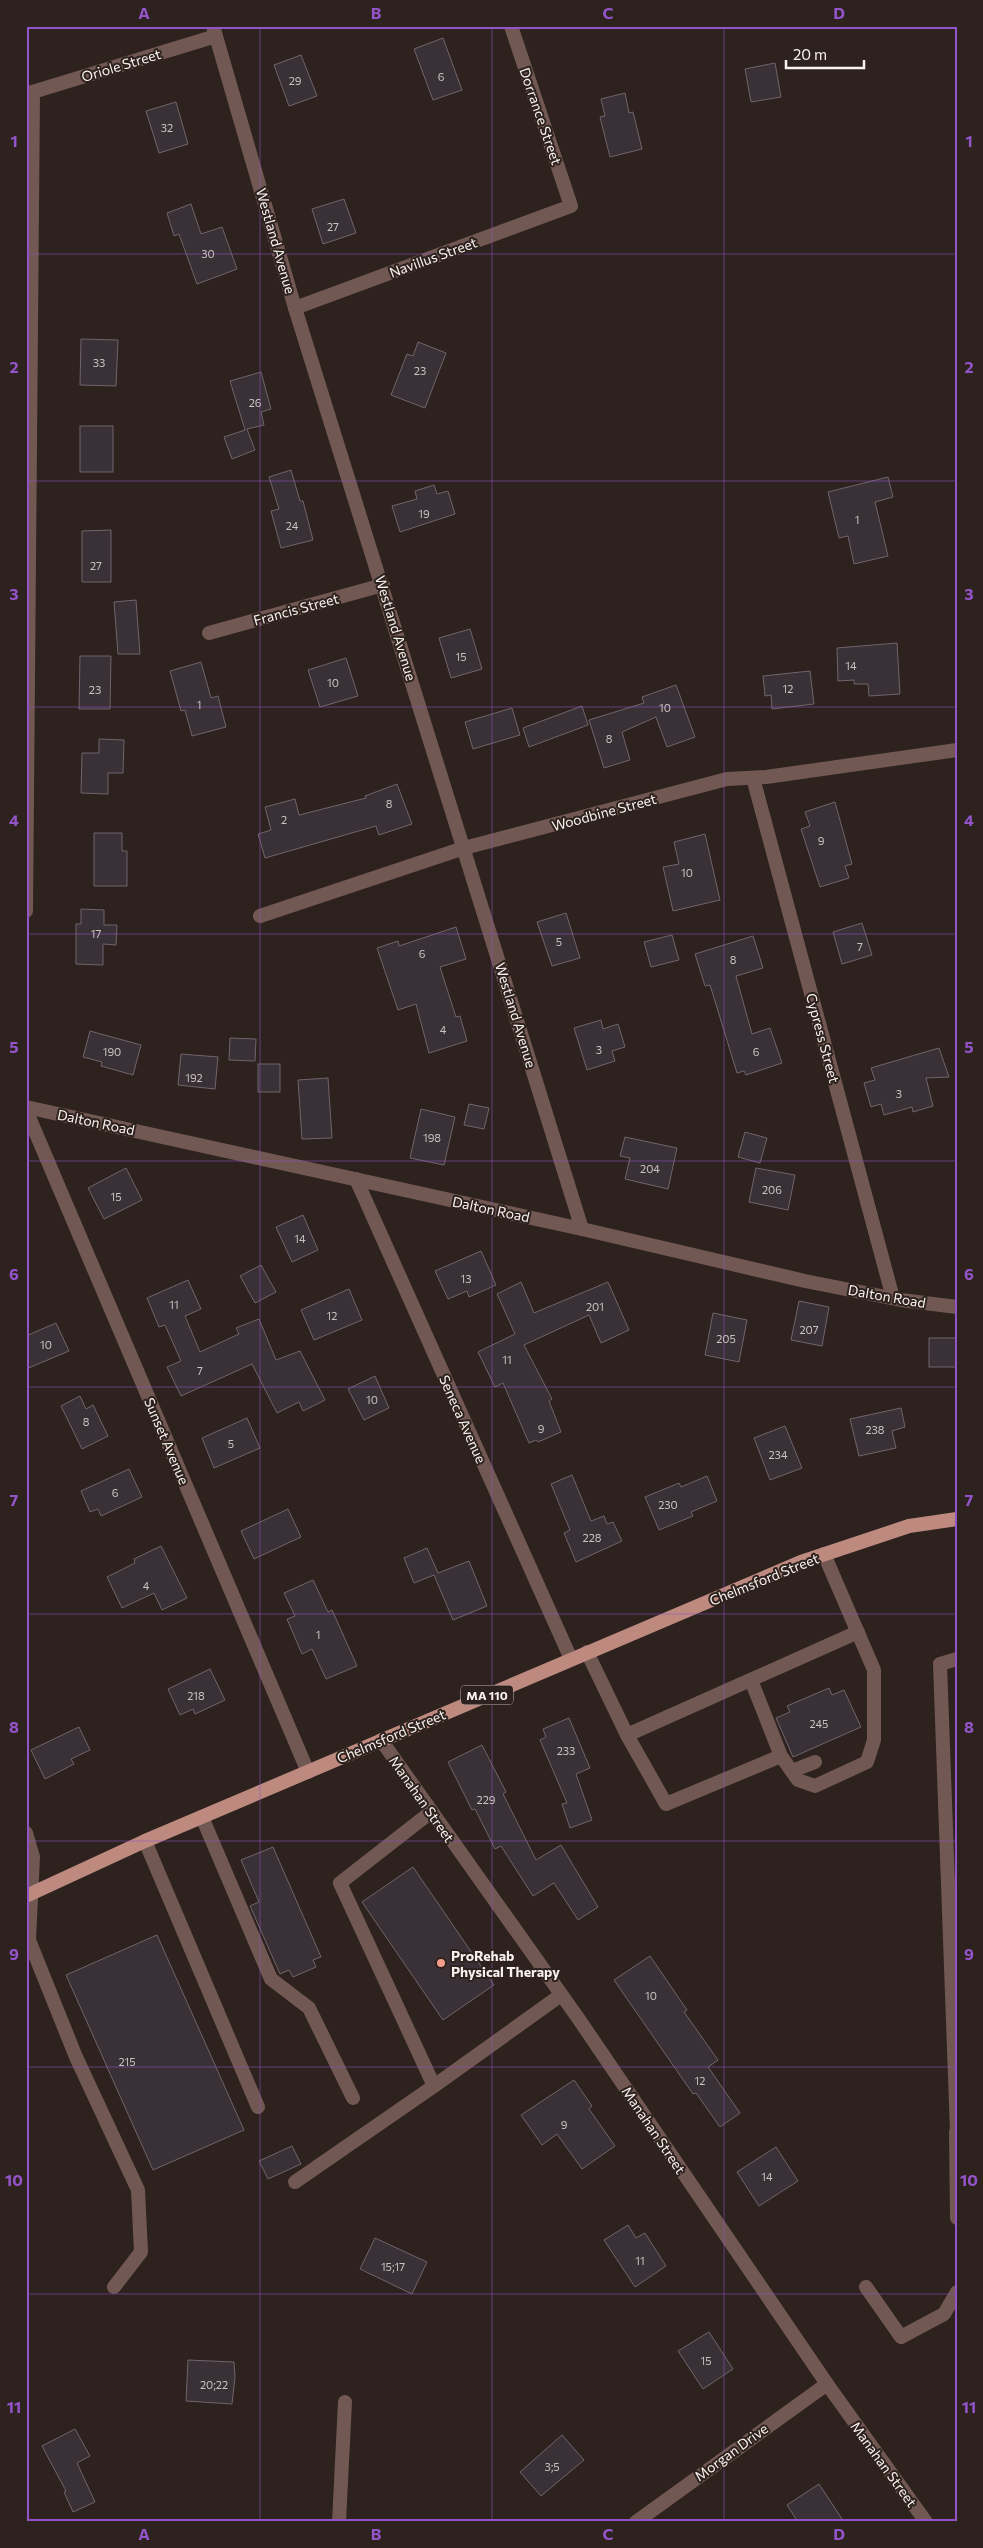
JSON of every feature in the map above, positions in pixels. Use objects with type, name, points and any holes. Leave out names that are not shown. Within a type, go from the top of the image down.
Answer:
[{"type":"main road","name":"Chelmsford Street","points":[[28,1895],[145,1841],[380,1740],[824,1554],[909,1526],[957,1519]]},
{"type":"street","name":"Dorrance Street","points":[[511,26],[571,206]]},
{"type":"street","name":"Oriole Street","points":[[30,93],[214,31]]},
{"type":"street","name":"Westland Avenue","points":[[214,31],[295,308],[383,585],[582,1229]]},
{"type":"street","points":[[26,911],[30,93]]},
{"type":"street","name":"Navillus Street","points":[[295,308],[571,206]]},
{"type":"street","name":"Francis Street","points":[[209,633],[383,585]]},
{"type":"street","name":"Woodbine Street","points":[[260,916],[464,848],[727,779],[753,778],[957,750]]},
{"type":"street","name":"Cypress Street","points":[[753,778],[893,1298]]},
{"type":"street","name":"Dalton Road","points":[[26,1108],[582,1229],[804,1281],[893,1298],[957,1307]]},
{"type":"street","name":"Sunset Avenue","points":[[26,1108],[308,1772]]},
{"type":"street","name":"Seneca Avenue","points":[[356,1179],[571,1659]]},
{"type":"street","points":[[751,1680],[780,1756],[798,1780],[815,1786],[867,1762],[874,1740],[874,1670],[824,1554]]},
{"type":"street","points":[[627,1735],[858,1632]]},
{"type":"street","points":[[587,1652],[627,1735],[666,1804],[780,1756]]},
{"type":"street","points":[[957,1659],[940,1664],[957,2132],[957,2218]]},
{"type":"street","name":"Manahan Street","points":[[380,1740],[561,1995],[827,2384],[926,2522]]},
{"type":"street","points":[[859,1745],[874,1740]]},
{"type":"street","points":[[792,1771],[814,1762]]},
{"type":"street","points":[[431,1812],[340,1883],[434,2086]]},
{"type":"street","points":[[202,1817],[271,1979],[309,2008],[352,2098]]},
{"type":"street","points":[[26,1833],[33,1857],[28,1895],[29,1940],[76,2057],[138,2190],[141,2252],[114,2287]]},
{"type":"street","points":[[145,1841],[258,2107]]},
{"type":"street","points":[[296,2182],[561,1995]]},
{"type":"street","points":[[866,2287],[902,2337],[944,2314],[957,2292]]},
{"type":"street","name":"Morgan Drive","points":[[636,2522],[827,2384]]},
{"type":"street","points":[[339,2522],[346,2402]]},
{"type":"building","points":[[443,38],[462,90],[433,100],[414,49]]},
{"type":"building","points":[[301,55],[317,96],[289,106],[274,65]]},
{"type":"building","points":[[775,63],[781,97],[751,102],[745,69]]},
{"type":"building","points":[[625,93],[629,113],[633,112],[642,149],[610,157],[600,117],[605,116],[601,99]]},
{"type":"building","points":[[176,102],[188,144],[159,153],[146,111]]},
{"type":"building","points":[[344,199],[356,233],[323,244],[312,209]]},
{"type":"building","points":[[191,204],[201,234],[222,227],[237,269],[197,284],[179,234],[174,236],[167,213]]},
{"type":"building","points":[[81,339],[118,340],[116,386],[80,385]]},
{"type":"building","points":[[418,342],[446,353],[425,408],[391,395],[407,354],[413,356]]},
{"type":"building","points":[[261,372],[271,409],[261,412],[264,425],[247,429],[255,450],[232,459],[224,437],[245,430],[230,381]]},
{"type":"building","points":[[80,426],[113,426],[113,472],[80,472]]},
{"type":"building","points":[[291,470],[300,501],[303,501],[313,540],[281,548],[271,511],[279,509],[269,477]]},
{"type":"building","points":[[888,477],[893,497],[875,502],[888,556],[854,564],[848,536],[839,538],[828,492]]},
{"type":"building","points":[[434,485],[437,494],[448,491],[455,514],[400,532],[392,506],[417,499],[415,491]]},
{"type":"building","points":[[111,530],[111,582],[82,582],[82,531]]},
{"type":"building","points":[[136,600],[140,654],[118,654],[114,602]]},
{"type":"building","points":[[470,629],[482,669],[451,678],[439,638]]},
{"type":"building","points":[[897,643],[900,694],[869,696],[868,684],[854,684],[854,680],[838,681],[837,648]]},
{"type":"building","points":[[80,656],[111,656],[110,709],[79,709]]},
{"type":"building","points":[[346,658],[358,696],[320,707],[308,670]]},
{"type":"building","points":[[201,662],[211,698],[218,696],[226,727],[192,736],[185,710],[181,711],[170,671]]},
{"type":"building","points":[[810,671],[814,704],[772,709],[771,695],[765,696],[763,676]]},
{"type":"building","points":[[676,685],[695,737],[667,747],[656,717],[622,732],[630,760],[604,768],[589,720],[644,703],[642,697]]},
{"type":"building","points":[[582,706],[588,725],[529,747],[523,728]]},
{"type":"building","points":[[512,708],[520,735],[473,749],[465,722]]},
{"type":"building","points":[[99,739],[124,740],[123,773],[108,773],[108,794],[81,793],[82,753],[99,753]]},
{"type":"building","points":[[397,784],[412,824],[379,835],[376,826],[265,858],[258,834],[271,830],[265,807],[295,799],[299,815],[366,798],[365,796]]},
{"type":"building","points":[[835,802],[852,864],[845,866],[849,878],[820,887],[801,829],[810,826],[805,812]]},
{"type":"building","points":[[94,833],[122,833],[122,851],[127,851],[127,886],[94,886]]},
{"type":"building","points":[[705,834],[720,900],[673,911],[663,867],[679,864],[674,842]]},
{"type":"building","points":[[81,909],[104,910],[104,925],[117,925],[116,945],[103,944],[103,965],[76,964],[76,924],[81,924]]},
{"type":"building","points":[[566,913],[580,958],[552,966],[537,922]]},
{"type":"building","points":[[862,923],[872,955],[842,964],[833,932]]},
{"type":"building","points":[[456,927],[466,959],[440,967],[456,1017],[460,1016],[467,1041],[429,1053],[416,1004],[398,1010],[377,948],[398,941],[399,946]]},
{"type":"building","points":[[672,935],[679,960],[651,967],[644,942]]},
{"type":"building","points":[[753,936],[763,968],[736,976],[752,1034],[770,1028],[782,1063],[746,1075],[744,1071],[737,1073],[710,985],[705,986],[695,954]]},
{"type":"building","points":[[601,1020],[603,1029],[618,1024],[625,1047],[612,1051],[615,1061],[587,1070],[574,1028]]},
{"type":"building","points":[[90,1031],[141,1045],[133,1075],[101,1066],[102,1062],[83,1057]]},
{"type":"building","points":[[230,1038],[256,1039],[255,1061],[229,1060]]},
{"type":"building","points":[[939,1048],[949,1077],[926,1078],[933,1106],[913,1112],[912,1107],[884,1115],[881,1104],[871,1107],[864,1083],[875,1080],[871,1068]]},
{"type":"building","points":[[181,1054],[218,1057],[215,1089],[178,1085]]},
{"type":"building","points":[[258,1064],[280,1064],[280,1092],[258,1092]]},
{"type":"building","points":[[328,1078],[332,1138],[302,1139],[298,1080]]},
{"type":"building","points":[[469,1104],[489,1108],[484,1129],[464,1125]]},
{"type":"building","points":[[421,1109],[455,1117],[444,1165],[410,1158]]},
{"type":"building","points":[[745,1132],[767,1138],[760,1163],[738,1157]]},
{"type":"building","points":[[625,1137],[677,1148],[668,1189],[625,1179],[630,1158],[620,1156]]},
{"type":"building","points":[[126,1168],[142,1200],[104,1219],[88,1188]]},
{"type":"building","points":[[756,1168],[795,1175],[788,1210],[749,1202]]},
{"type":"building","points":[[303,1215],[318,1250],[292,1262],[276,1227]]},
{"type":"building","points":[[481,1251],[496,1285],[469,1297],[467,1291],[448,1299],[435,1271]]},
{"type":"building","points":[[261,1265],[276,1292],[255,1303],[240,1276]]},
{"type":"building","points":[[188,1280],[201,1309],[185,1316],[200,1352],[239,1334],[236,1328],[259,1319],[276,1360],[300,1351],[325,1400],[303,1411],[299,1402],[277,1413],[252,1364],[181,1396],[167,1367],[181,1361],[165,1325],[159,1327],[147,1298]]},
{"type":"building","points":[[521,1282],[534,1313],[608,1282],[629,1330],[601,1343],[589,1315],[524,1345],[552,1399],[549,1401],[561,1432],[538,1442],[536,1440],[529,1443],[503,1383],[495,1387],[478,1352],[515,1334],[497,1294]]},
{"type":"building","points":[[349,1289],[362,1320],[314,1340],[301,1310]]},
{"type":"building","points":[[799,1301],[829,1307],[822,1346],[791,1340]]},
{"type":"building","points":[[713,1313],[747,1320],[739,1362],[705,1355]]},
{"type":"building","points":[[56,1323],[69,1351],[26,1369],[26,1336]]},
{"type":"building","points":[[929,1338],[957,1338],[957,1367],[929,1367]]},
{"type":"building","points":[[375,1376],[389,1408],[364,1420],[348,1389]]},
{"type":"building","points":[[80,1396],[86,1409],[93,1405],[108,1436],[82,1449],[61,1406]]},
{"type":"building","points":[[901,1408],[905,1427],[892,1431],[896,1448],[859,1456],[850,1419]]},
{"type":"building","points":[[247,1418],[260,1448],[214,1468],[202,1438]]},
{"type":"building","points":[[785,1426],[802,1468],[770,1480],[754,1438]]},
{"type":"building","points":[[129,1469],[142,1497],[101,1516],[98,1509],[90,1512],[81,1491]]},
{"type":"building","points":[[572,1475],[591,1521],[604,1516],[607,1524],[613,1522],[622,1541],[576,1562],[564,1533],[570,1530],[551,1484]]},
{"type":"building","points":[[707,1476],[717,1501],[691,1512],[693,1516],[659,1530],[645,1497],[679,1483],[681,1487]]},
{"type":"building","points":[[288,1509],[301,1537],[254,1559],[241,1531]]},
{"type":"building","points":[[161,1546],[187,1598],[162,1610],[154,1593],[122,1608],[107,1577],[135,1563],[134,1559]]},
{"type":"building","points":[[427,1548],[438,1573],[469,1561],[487,1606],[453,1620],[434,1575],[414,1583],[404,1558]]},
{"type":"building","points":[[313,1580],[328,1612],[332,1610],[357,1666],[326,1679],[312,1649],[302,1654],[287,1619],[295,1616],[284,1593]]},
{"type":"building","points":[[210,1669],[225,1700],[195,1714],[193,1709],[180,1715],[168,1689]]},
{"type":"building","points":[[829,1688],[832,1695],[844,1690],[861,1727],[793,1757],[776,1718],[790,1712],[787,1706]]},
{"type":"building","points":[[569,1718],[590,1768],[576,1774],[592,1820],[570,1828],[562,1804],[567,1803],[540,1740],[546,1737],[543,1729]]},
{"type":"building","points":[[79,1727],[90,1750],[71,1759],[74,1764],[45,1779],[31,1750]]},
{"type":"building","points":[[482,1745],[506,1792],[503,1794],[536,1860],[561,1845],[598,1907],[578,1920],[554,1883],[533,1896],[501,1846],[495,1849],[475,1809],[472,1810],[448,1762]]},
{"type":"building","points":[[273,1847],[321,1957],[313,1960],[316,1967],[293,1977],[289,1970],[280,1974],[250,1906],[259,1902],[241,1860]]},
{"type":"building","name":"ProRehab Physical Therapy","points":[[413,1867],[494,1985],[443,2020],[362,1902]]},
{"type":"building","points":[[157,1935],[244,2130],[153,2170],[66,1975]]},
{"type":"building","points":[[650,1956],[687,2010],[684,2012],[718,2060],[708,2067],[740,2113],[720,2127],[696,2093],[693,2094],[614,1980]]},
{"type":"building","points":[[574,2080],[592,2106],[589,2109],[615,2146],[582,2169],[557,2134],[542,2145],[521,2115]]},
{"type":"building","points":[[292,2146],[301,2164],[268,2179],[259,2161]]},
{"type":"building","points":[[776,2147],[798,2181],[759,2206],[737,2172]]},
{"type":"building","points":[[628,2225],[636,2238],[645,2233],[666,2266],[635,2287],[604,2240]]},
{"type":"building","points":[[375,2238],[427,2262],[412,2294],[360,2269]]},
{"type":"building","points":[[709,2332],[733,2369],[703,2389],[678,2351]]},
{"type":"building","points":[[188,2360],[234,2362],[235,2377],[232,2404],[186,2401]]},
{"type":"building","points":[[75,2429],[90,2456],[77,2463],[95,2502],[73,2512],[64,2492],[66,2491],[42,2446]]},
{"type":"building","points":[[562,2435],[584,2460],[541,2496],[520,2472]]},
{"type":"building","points":[[819,2484],[844,2522],[798,2522],[787,2505]]},
{"type":"place","name":"ProRehab Physical Therapy","points":[[441,1963]]}]
